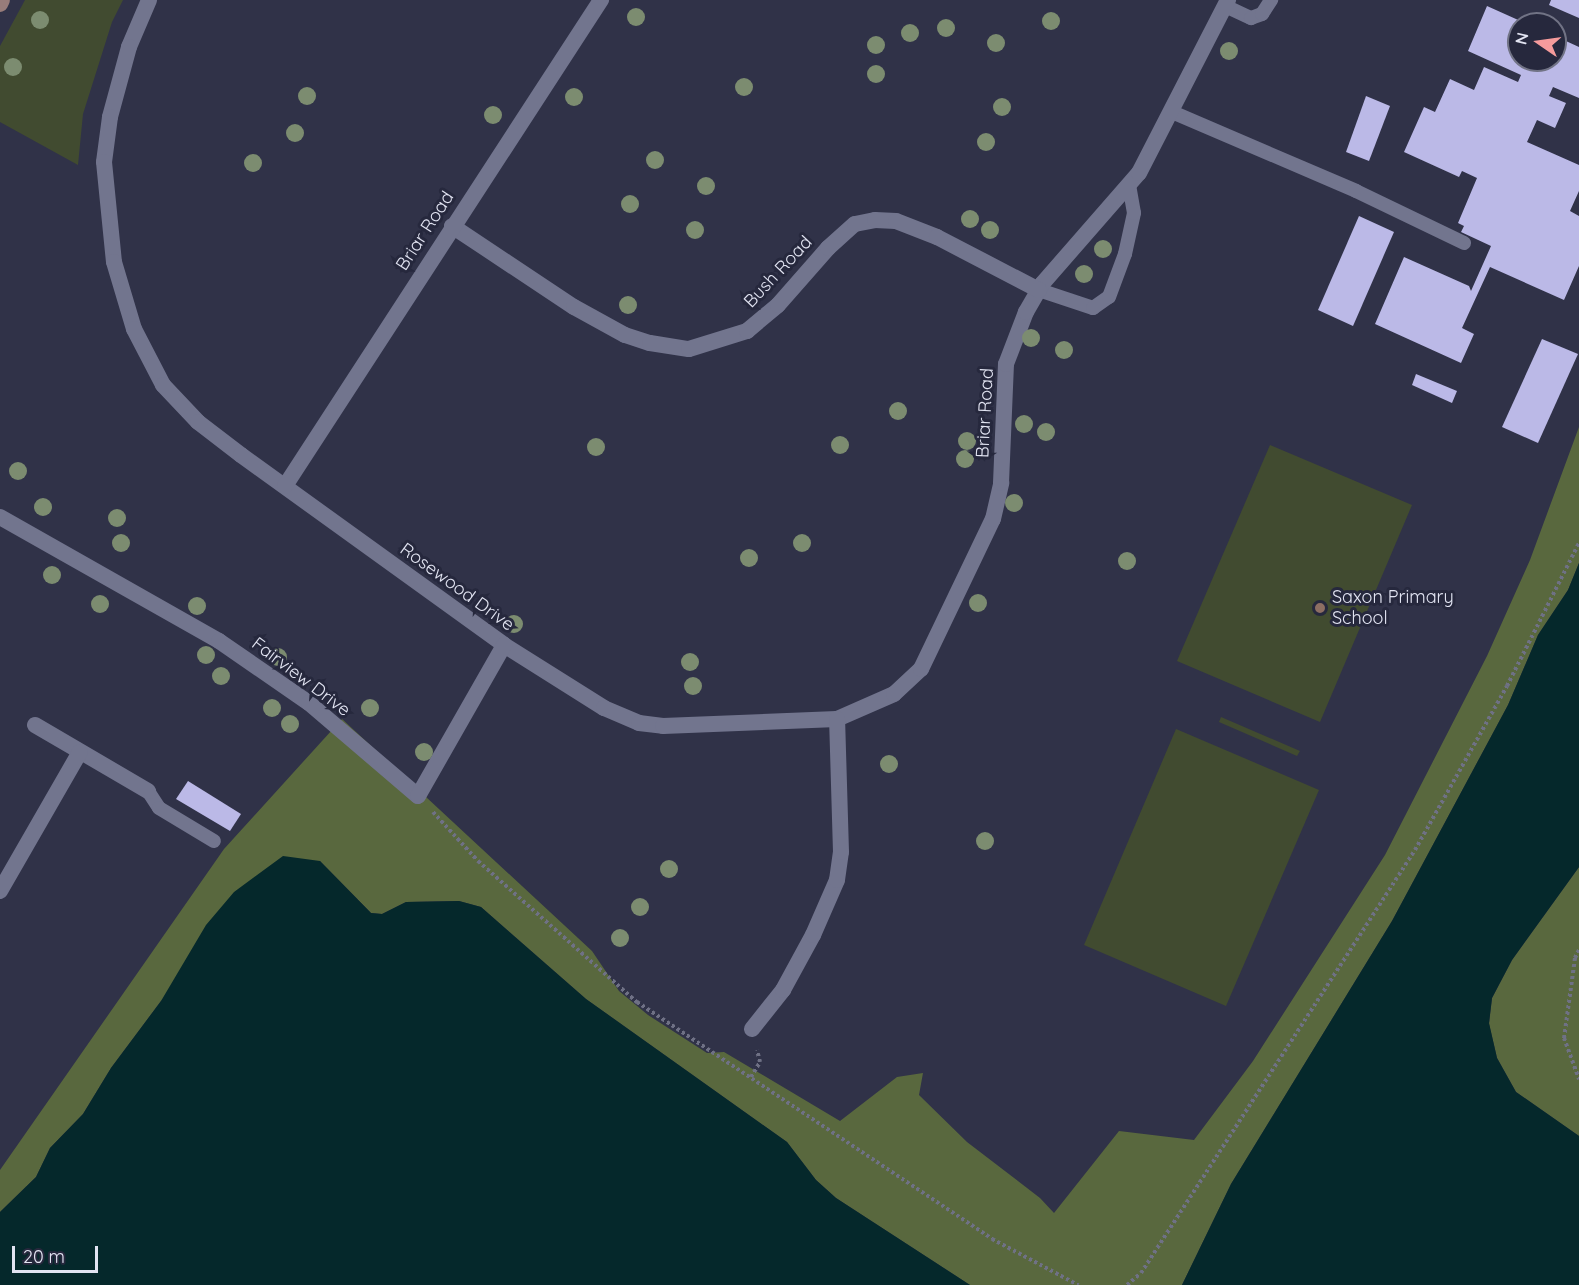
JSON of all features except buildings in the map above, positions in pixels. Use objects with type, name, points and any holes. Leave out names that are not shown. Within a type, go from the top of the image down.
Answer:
[{"type":"main road","points":[[0,4],[2,0]]},
{"type":"street","name":"Rosewood Drive","points":[[149,0],[129,47],[110,117],[104,162],[114,262],[134,329],[163,385],[198,422],[504,645],[604,708],[639,723],[757,724],[837,719]]},
{"type":"street","name":"Briar Road","points":[[285,486],[452,226],[602,0]]},
{"type":"street","name":"Briar Road","points":[[837,719],[894,694],[921,669],[993,519],[1000,483],[1006,364],[1039,290],[1129,186],[1172,112],[1227,3]]},
{"type":"street","name":"Bush Road","points":[[452,226],[574,306],[625,335],[650,343],[689,349],[747,332],[778,305],[828,248],[855,224],[875,220],[896,221],[937,237],[1039,290]]},
{"type":"street","name":"Fairview Drive","points":[[0,517],[219,640],[309,703],[418,796]]},
{"type":"street","points":[[418,796],[504,645]]},
{"type":"street","points":[[752,1029],[783,990],[813,935],[837,880],[841,852],[837,719]]},
{"type":"street","points":[[35,725],[148,791]]},
{"type":"street","points":[[0,891],[80,752]]},
{"type":"lane","points":[[1227,3],[1251,18],[1262,14],[1271,0]]},
{"type":"lane","points":[[1172,112],[1356,191],[1464,243]]},
{"type":"lane","points":[[1039,290],[1094,308],[1109,297],[1125,254],[1134,213],[1129,186]]},
{"type":"lane","points":[[148,791],[159,807],[214,841]]},
{"type":"path","points":[[1127,1285],[1141,1273],[1415,850],[1507,686],[1579,543]]},
{"type":"path","points":[[418,796],[478,861],[637,1002],[992,1239],[1078,1285]]},
{"type":"path","points":[[1579,950],[1575,958],[1564,1038],[1579,1079]]},
{"type":"shaded area","points":[[25,0],[123,0],[112,22],[83,114],[78,165],[0,122],[0,46]]},
{"type":"shaded area","points":[[1270,445],[1412,505],[1320,722],[1177,661]]},
{"type":"shaded area","points":[[1579,563],[1579,867],[1512,960],[1492,998],[1489,1023],[1497,1058],[1516,1092],[1579,1136],[1579,1285],[1182,1285],[1231,1184],[1392,921],[1508,705],[1538,635],[1568,590]]},
{"type":"shaded area","points":[[1221,717],[1300,751],[1297,756],[1219,722]]},
{"type":"shaded area","points":[[1176,729],[1319,790],[1226,1006],[1084,945]]},
{"type":"shaded area","points":[[283,856],[320,861],[371,913],[382,914],[406,902],[459,901],[481,907],[586,999],[787,1142],[816,1180],[836,1198],[970,1285],[0,1285],[0,1212],[36,1177],[50,1148],[83,1114],[111,1068],[161,1001],[206,925],[234,892]]},
{"type":"green space","points":[[1579,427],[1579,563],[1568,590],[1538,635],[1508,705],[1392,921],[1231,1184],[1182,1285],[970,1285],[836,1198],[816,1180],[787,1142],[586,999],[481,907],[459,901],[406,902],[382,914],[371,913],[320,861],[161,1001],[111,1068],[83,1114],[50,1148],[36,1177],[0,1212],[0,1170],[224,849],[342,719],[592,951],[619,991],[648,1015],[707,1053],[724,1052],[840,1121],[897,1077],[923,1073],[919,1095],[967,1142],[1040,1198],[1054,1213],[1119,1131],[1194,1140],[1253,1061],[1385,855],[1487,656],[1530,560]]},
{"type":"green space","points":[[1579,867],[1579,1136],[1516,1092],[1497,1058],[1489,1024],[1492,998],[1512,960]]},
{"type":"place","name":"Saxon Primary School","points":[[1320,608]]}]
